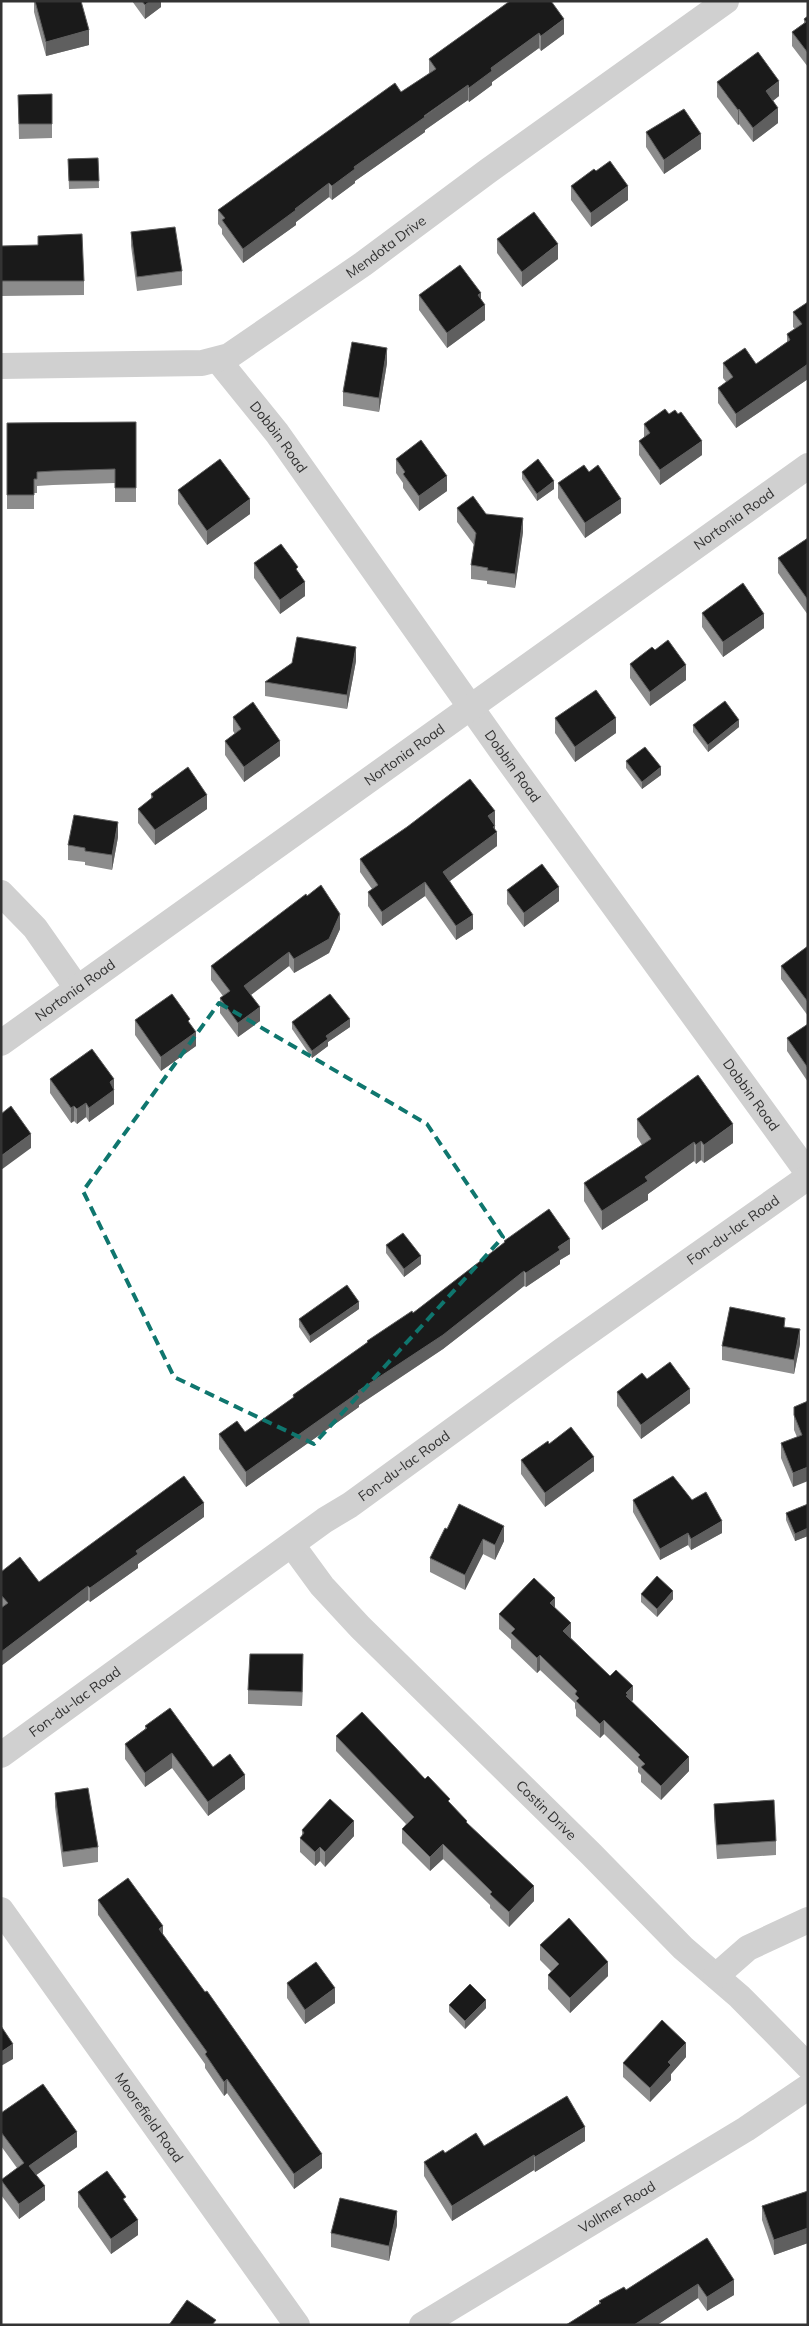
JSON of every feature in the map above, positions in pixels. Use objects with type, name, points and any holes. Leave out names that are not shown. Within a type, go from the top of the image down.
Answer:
[{"type":"street","name":"Mendota Drive","points":[[1,366],[202,363],[229,356],[363,264],[488,170],[726,1]]},
{"type":"street","name":"Dobbin Road","points":[[218,360],[277,432],[470,707],[808,1175]]},
{"type":"street","name":"Nortonia Road","points":[[1,1043],[808,466]]},
{"type":"street","points":[[1,893],[34,928],[77,988]]},
{"type":"street","name":"Fon-du-lac Road","points":[[1,1755],[808,1175]]},
{"type":"street","name":"Costin Drive","points":[[292,1545],[322,1586],[360,1627],[591,1854],[683,1948],[740,1997],[808,2066]]},
{"type":"street","name":"Moorefield Road","points":[[1,1910],[298,2325]]},
{"type":"street","points":[[716,1976],[748,1948],[808,1920]]},
{"type":"street","name":"Vollmer Road","points":[[422,2325],[746,2129],[808,2087]]},
{"type":"highlighted area","points":[[219,1003],[427,1124],[503,1237],[314,1444],[174,1377],[83,1191]]},
{"type":"building","points":[[35,1],[81,1],[89,30],[46,42]]},
{"type":"building","points":[[142,1],[150,1],[145,5]]},
{"type":"building","points":[[510,1],[551,1],[564,19],[541,36],[539,33],[491,68],[492,71],[469,88],[468,85],[424,116],[354,167],[355,169],[332,186],[329,183],[243,249],[222,220],[225,218],[218,210],[395,83],[401,92],[436,69],[429,59]]},
{"type":"building","points":[[808,16],[808,53],[792,32],[806,22],[804,19]]},
{"type":"building","points":[[758,52],[779,81],[766,91],[778,108],[753,128],[717,82]]},
{"type":"building","points":[[52,94],[52,124],[19,124],[18,95]]},
{"type":"building","points":[[684,109],[701,134],[664,160],[646,132]]},
{"type":"building","points":[[98,158],[99,181],[69,181],[68,159]]},
{"type":"building","points":[[610,161],[628,186],[591,213],[571,186],[594,169],[596,171]]},
{"type":"building","points":[[534,212],[558,244],[522,272],[497,239]]},
{"type":"building","points":[[175,227],[182,271],[137,277],[131,232]]},
{"type":"building","points":[[82,234],[84,281],[1,281],[1,246],[38,245],[38,236]]},
{"type":"building","points":[[460,265],[481,293],[478,295],[485,305],[447,333],[419,295]]},
{"type":"building","points":[[808,302],[808,364],[736,414],[718,388],[733,377],[723,363],[745,348],[756,364],[790,340],[787,334],[802,324],[793,312]]},
{"type":"building","points":[[352,342],[387,348],[379,398],[343,392]]},
{"type":"building","points":[[665,409],[669,414],[675,410],[678,414],[681,412],[702,441],[660,470],[639,441],[650,433],[644,424]]},
{"type":"building","points":[[136,422],[136,488],[115,488],[115,469],[53,471],[37,472],[37,479],[34,479],[34,495],[7,495],[7,423]]},
{"type":"building","points":[[421,440],[447,476],[419,496],[403,474],[405,472],[396,459]]},
{"type":"building","points":[[220,459],[250,499],[207,531],[178,490]]},
{"type":"building","points":[[538,459],[554,481],[537,494],[522,472]]},
{"type":"building","points":[[584,465],[589,472],[598,465],[621,499],[585,523],[558,483]]},
{"type":"building","points":[[473,496],[486,514],[523,518],[515,574],[487,570],[488,568],[471,565],[476,533],[457,508]]},
{"type":"building","points":[[808,538],[808,600],[778,558]]},
{"type":"building","points":[[281,544],[298,567],[296,569],[305,582],[280,600],[254,563]]},
{"type":"building","points":[[743,583],[764,614],[723,642],[702,613]]},
{"type":"building","points":[[297,637],[356,647],[347,695],[265,682],[292,663]]},
{"type":"building","points":[[668,640],[686,665],[650,692],[630,664],[652,647],[655,650]]},
{"type":"building","points":[[596,690],[616,718],[575,747],[555,718]]},
{"type":"building","points":[[725,701],[739,720],[708,745],[693,725]]},
{"type":"building","points":[[253,702],[280,741],[244,767],[225,741],[241,729],[233,717]]},
{"type":"building","points":[[645,747],[661,767],[642,782],[626,761]]},
{"type":"building","points":[[188,767],[207,795],[155,830],[138,809],[153,797],[151,794]]},
{"type":"building","points":[[470,779],[495,811],[488,816],[497,832],[443,872],[473,915],[456,926],[425,882],[382,912],[368,892],[378,885],[360,859],[407,827]]},
{"type":"building","points":[[74,815],[118,822],[112,855],[85,851],[85,848],[68,845]]},
{"type":"building","points":[[542,864],[559,887],[524,913],[507,890]]},
{"type":"building","points":[[321,885],[340,914],[329,939],[294,959],[289,952],[244,986],[260,1007],[238,1023],[220,998],[230,991],[211,966],[306,894],[307,896]]},
{"type":"building","points":[[808,946],[808,1002],[781,966]]},
{"type":"building","points":[[172,994],[190,1019],[188,1021],[196,1032],[161,1057],[135,1020]]},
{"type":"building","points":[[330,994],[350,1019],[326,1036],[328,1039],[312,1051],[292,1022]]},
{"type":"building","points":[[808,1024],[808,1068],[787,1038]]},
{"type":"building","points":[[92,1049],[114,1079],[110,1082],[114,1090],[89,1108],[86,1103],[77,1109],[74,1106],[71,1108],[50,1079]]},
{"type":"building","points":[[698,1075],[733,1124],[704,1145],[701,1141],[696,1145],[694,1142],[645,1177],[648,1181],[602,1211],[584,1183],[651,1139],[637,1119]]},
{"type":"building","points":[[11,1106],[31,1134],[1,1156],[1,1114]]},
{"type":"building","points":[[549,1209],[570,1239],[558,1247],[560,1250],[526,1273],[524,1271],[443,1335],[358,1391],[246,1472],[219,1434],[237,1421],[245,1432],[367,1341],[412,1311],[413,1313],[504,1241]]},
{"type":"building","points":[[403,1233],[421,1256],[404,1269],[386,1245]]},
{"type":"building","points":[[347,1285],[359,1302],[310,1336],[299,1319]]},
{"type":"building","points":[[730,1307],[785,1318],[784,1327],[800,1329],[794,1360],[722,1346]]},
{"type":"building","points":[[670,1362],[690,1389],[641,1425],[617,1392],[642,1373],[647,1379]]},
{"type":"building","points":[[808,1401],[808,1467],[793,1473],[781,1443],[802,1435],[794,1415],[794,1407]]},
{"type":"building","points":[[571,1427],[594,1457],[545,1493],[521,1460],[548,1441],[549,1444]]},
{"type":"building","points":[[184,1476],[204,1503],[136,1551],[138,1554],[90,1588],[88,1586],[1,1652],[1,1608],[8,1603],[1,1595],[1,1572],[20,1557],[39,1582]]},
{"type":"building","points":[[673,1476],[692,1500],[706,1492],[722,1521],[691,1539],[688,1533],[660,1549],[633,1500]]},
{"type":"building","points":[[459,1504],[504,1526],[495,1545],[483,1539],[465,1575],[430,1558]]},
{"type":"building","points":[[808,1504],[808,1528],[795,1534],[786,1513]]},
{"type":"building","points":[[657,1576],[673,1591],[657,1609],[641,1594]]},
{"type":"building","points":[[534,1578],[555,1598],[550,1603],[571,1623],[563,1631],[610,1676],[616,1670],[633,1686],[626,1693],[628,1695],[626,1696],[689,1757],[661,1786],[641,1767],[645,1764],[638,1757],[640,1755],[604,1720],[600,1724],[576,1701],[579,1698],[575,1694],[577,1691],[540,1655],[537,1658],[511,1633],[515,1629],[499,1614]]},
{"type":"building","points":[[250,1654],[303,1654],[302,1692],[248,1690]]},
{"type":"building","points":[[170,1708],[213,1767],[230,1754],[245,1775],[208,1802],[172,1753],[145,1773],[125,1744],[147,1728],[145,1726]]},
{"type":"building","points":[[362,1712],[425,1779],[428,1776],[450,1799],[448,1801],[466,1822],[534,1886],[509,1912],[490,1894],[492,1892],[443,1844],[430,1857],[402,1829],[414,1817],[336,1736]]},
{"type":"building","points":[[88,1788],[98,1847],[63,1852],[55,1793]]},
{"type":"building","points":[[330,1799],[354,1821],[325,1852],[320,1847],[315,1852],[300,1838],[304,1833],[302,1830]]},
{"type":"building","points":[[774,1800],[776,1841],[717,1845],[714,1804]]},
{"type":"building","points":[[128,1878],[163,1926],[159,1929],[205,1992],[207,1991],[322,2154],[294,2174],[227,2079],[224,2082],[205,2054],[207,2052],[98,1900]]},
{"type":"building","points":[[569,1918],[608,1962],[570,1998],[548,1975],[559,1964],[540,1945]]},
{"type":"building","points":[[316,1962],[335,1988],[305,2010],[287,1983]]},
{"type":"building","points":[[470,1984],[486,2000],[465,2021],[449,2005]]},
{"type":"building","points":[[662,2020],[686,2043],[668,2062],[671,2065],[650,2088],[623,2063]]},
{"type":"building","points":[[1,2026],[13,2044],[1,2052]]},
{"type":"building","points":[[43,2084],[77,2132],[29,2166],[45,2186],[19,2204],[1,2180],[24,2163],[1,2132],[1,2113]]},
{"type":"building","points":[[567,2096],[585,2127],[535,2157],[534,2155],[452,2206],[424,2162],[443,2150],[445,2153],[476,2133],[484,2146]]},
{"type":"building","points":[[107,2171],[126,2197],[123,2199],[138,2220],[111,2239],[78,2192]]},
{"type":"building","points":[[808,2191],[808,2228],[774,2240],[762,2206]]},
{"type":"building","points":[[340,2198],[397,2211],[389,2246],[331,2233]]},
{"type":"building","points":[[707,2238],[734,2280],[707,2297],[698,2284],[634,2325],[566,2325],[601,2303],[599,2301],[624,2287],[626,2290]]},
{"type":"building","points":[[187,2300],[216,2320],[212,2325],[169,2325]]}]
